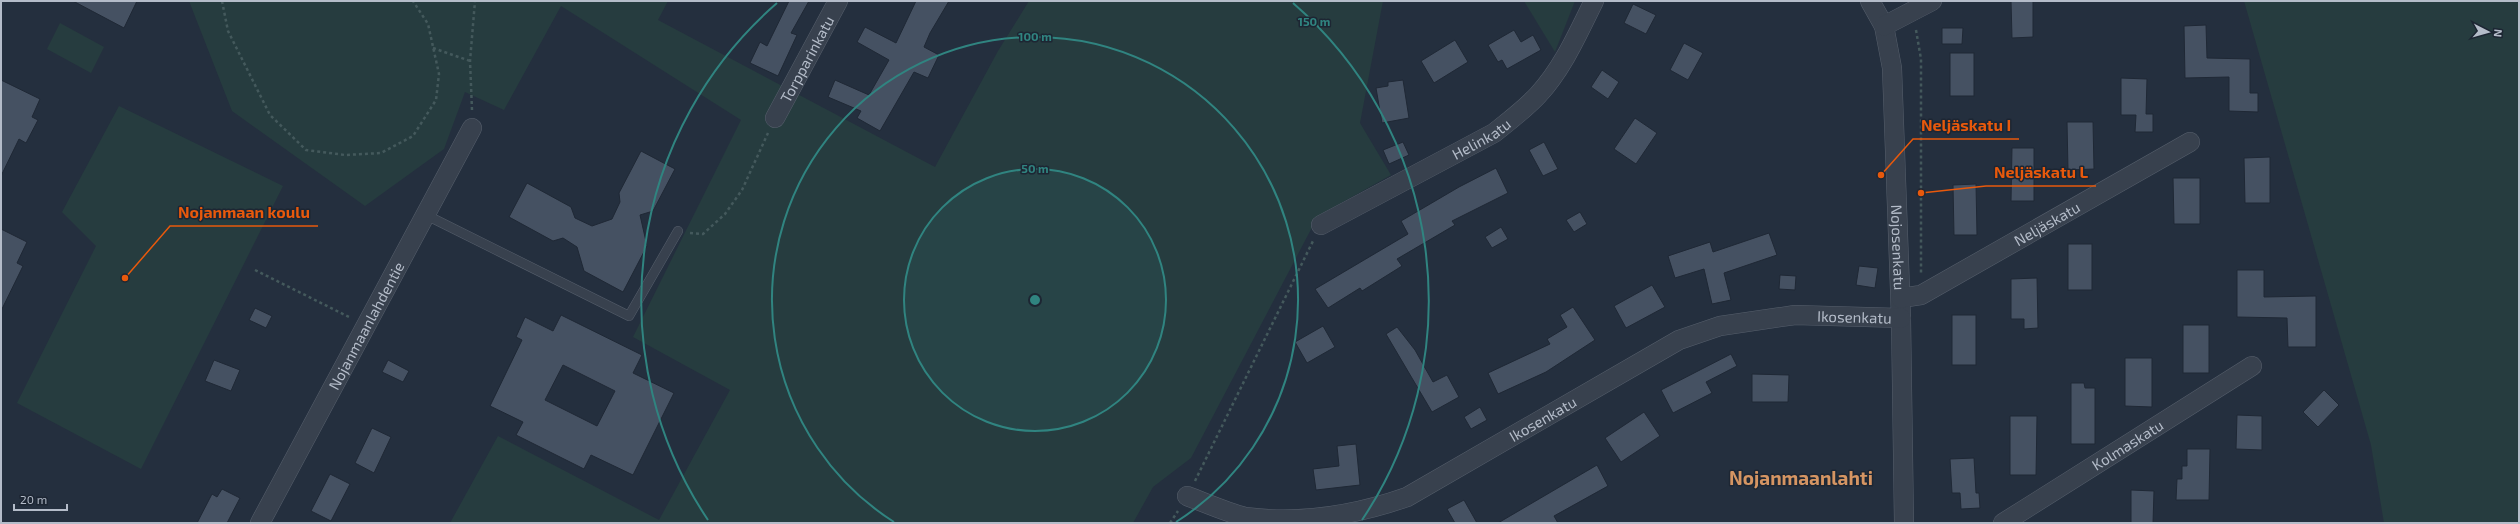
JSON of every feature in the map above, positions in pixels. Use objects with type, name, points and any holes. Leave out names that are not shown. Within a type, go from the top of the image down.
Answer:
[{"type":"street","name":"Torpparinkatu","points":[[775,118],[838,1]]},
{"type":"street","name":"Helinkatu","points":[[1321,225],[1494,133],[1515,116],[1538,95],[1556,71],[1594,1]]},
{"type":"street","name":"Nojosenkatu","points":[[1870,1],[1884,26],[1892,68],[1902,318],[1904,523]]},
{"type":"street","points":[[1884,26],[1932,1]]},
{"type":"street","name":"Nojanmaanlahdentie","points":[[260,523],[472,128]]},
{"type":"street","name":"Neljäskatu","points":[[1901,298],[1921,295],[2190,142]]},
{"type":"street","name":"Ikosenkatu","points":[[1187,496],[1246,517],[1285,523],[1321,520],[1364,512],[1407,497],[1678,340],[1720,326],[1795,315],[1902,318]]},
{"type":"street","name":"Kolmaskatu","points":[[2003,523],[2252,366]]},
{"type":"lane","points":[[426,215],[629,316],[678,231]]},
{"type":"path","points":[[222,1],[228,31],[270,116],[306,150],[345,155],[380,153],[413,136],[436,100],[439,74],[428,24],[413,1]]},
{"type":"path","points":[[472,128],[470,61],[475,1]]},
{"type":"path","points":[[1909,14],[1917,34],[1921,59],[1921,295]]},
{"type":"path","points":[[433,48],[470,61]]},
{"type":"path","points":[[678,231],[703,234],[725,214],[742,190],[775,118]]},
{"type":"path","points":[[1170,523],[1187,496],[1321,225]]},
{"type":"path","points":[[255,270],[355,320]]},
{"type":"green space","points":[[189,1],[668,1],[658,20],[935,167],[998,51],[1029,1],[1383,1],[1360,123],[1391,175],[1318,216],[1191,458],[1153,487],[1133,523],[450,523],[498,436],[659,520],[730,390],[633,337],[741,120],[561,6],[504,110],[465,92],[444,149],[365,206],[232,111]]},
{"type":"green space","points":[[1524,1],[1575,1],[1555,52]]},
{"type":"green space","points":[[2244,1],[2519,1],[2519,523],[2384,523],[2371,445]]},
{"type":"green space","points":[[60,23],[104,47],[91,73],[47,49]]},
{"type":"green space","points":[[119,106],[283,186],[141,469],[17,403],[96,246],[62,212]]},
{"type":"building","points":[[73,1],[137,1],[124,28]]},
{"type":"building","points":[[789,1],[809,1],[791,33],[797,35],[778,76],[750,63],[760,42],[767,46]]},
{"type":"building","points":[[916,1],[949,1],[930,33],[924,47],[939,55],[928,78],[914,72],[880,131],[857,118],[861,111],[828,97],[835,80],[869,95],[889,60],[857,42],[865,27],[896,43]]},
{"type":"building","points":[[2011,1],[2033,1],[2033,37],[2012,38]]},
{"type":"building","points":[[1633,4],[1656,15],[1646,34],[1624,23]]},
{"type":"building","points":[[2206,25],[2207,58],[2250,59],[2250,93],[2258,93],[2258,112],[2229,111],[2229,77],[2185,78],[2184,26]]},
{"type":"building","points":[[1942,28],[1963,28],[1962,44],[1942,44]]},
{"type":"building","points":[[1514,30],[1521,42],[1533,35],[1541,50],[1507,69],[1502,60],[1498,62],[1488,45]]},
{"type":"building","points":[[1455,40],[1468,62],[1434,83],[1421,61]]},
{"type":"building","points":[[1684,43],[1703,53],[1688,80],[1670,70]]},
{"type":"building","points":[[1950,53],[1974,53],[1974,96],[1950,96]]},
{"type":"building","points":[[1602,70],[1619,82],[1608,99],[1591,87]]},
{"type":"building","points":[[2121,78],[2147,79],[2146,114],[2153,114],[2153,132],[2135,132],[2136,115],[2121,115]]},
{"type":"building","points":[[1,80],[40,99],[32,117],[38,120],[26,143],[19,139],[1,176]]},
{"type":"building","points":[[1403,80],[1409,118],[1382,123],[1376,88],[1388,86],[1388,82]]},
{"type":"building","points":[[1635,118],[1657,133],[1636,164],[1614,149]]},
{"type":"building","points":[[2067,122],[2093,122],[2094,169],[2068,170]]},
{"type":"building","points":[[1403,142],[1409,155],[1389,164],[1383,150]]},
{"type":"building","points":[[1544,142],[1558,169],[1543,176],[1529,150]]},
{"type":"building","points":[[2012,148],[2034,148],[2034,201],[2011,201]]},
{"type":"building","points":[[641,151],[675,169],[653,211],[640,215],[647,246],[623,292],[584,271],[577,247],[563,238],[553,241],[509,217],[527,183],[571,207],[575,218],[592,226],[612,219],[620,202],[619,193]]},
{"type":"building","points":[[2270,157],[2270,203],[2245,203],[2244,158]]},
{"type":"building","points":[[1496,168],[1508,193],[1452,221],[1455,225],[1397,259],[1402,266],[1362,291],[1360,288],[1328,308],[1315,289],[1408,234],[1401,221],[1459,187]]},
{"type":"building","points":[[2173,178],[2200,178],[2200,224],[2174,224]]},
{"type":"building","points":[[1976,184],[1977,235],[1954,235],[1953,185]]},
{"type":"building","points":[[1580,212],[1587,224],[1574,232],[1566,220]]},
{"type":"building","points":[[1501,227],[1508,239],[1492,248],[1485,237]]},
{"type":"building","points":[[1,229],[27,242],[17,263],[23,266],[1,311]]},
{"type":"building","points":[[1769,233],[1777,255],[1724,273],[1731,300],[1712,304],[1704,269],[1675,278],[1668,256],[1710,242],[1713,252]]},
{"type":"building","points":[[2068,244],[2092,244],[2092,290],[2068,290]]},
{"type":"building","points":[[1859,266],[1878,268],[1875,288],[1856,285]]},
{"type":"building","points":[[2237,270],[2264,270],[2264,297],[2316,296],[2316,347],[2288,347],[2287,318],[2237,317]]},
{"type":"building","points":[[1780,275],[1796,276],[1795,290],[1779,289]]},
{"type":"building","points":[[2037,278],[2038,328],[2024,329],[2024,319],[2011,319],[2011,279]]},
{"type":"building","points":[[1652,285],[1665,307],[1626,328],[1614,306]]},
{"type":"building","points":[[1573,307],[1595,340],[1546,372],[1498,394],[1488,373],[1550,344],[1547,339],[1567,327],[1560,315]]},
{"type":"building","points":[[255,308],[272,316],[266,328],[249,320]]},
{"type":"building","points":[[561,315],[642,355],[633,373],[674,393],[633,475],[591,455],[584,469],[516,435],[523,422],[490,406],[522,340],[516,337],[525,317],[553,331]],"holes":[[[563,365],[615,391],[597,426],[545,400]]]},
{"type":"building","points":[[1952,315],[1976,315],[1976,365],[1952,365]]},
{"type":"building","points":[[2183,325],[2209,325],[2209,373],[2183,373]]},
{"type":"building","points":[[1323,326],[1335,347],[1307,363],[1295,342]]},
{"type":"building","points":[[1397,327],[1415,350],[1433,382],[1447,375],[1459,397],[1432,412],[1386,334]]},
{"type":"building","points":[[1731,354],[1737,366],[1706,382],[1712,393],[1673,413],[1661,390]]},
{"type":"building","points":[[2125,358],[2152,358],[2152,407],[2125,406]]},
{"type":"building","points":[[214,360],[240,370],[231,391],[205,381]]},
{"type":"building","points":[[388,360],[409,371],[403,382],[382,372]]},
{"type":"building","points":[[1752,374],[1789,375],[1788,402],[1752,402]]},
{"type":"building","points":[[2071,383],[2084,383],[2085,388],[2095,388],[2095,444],[2071,444]]},
{"type":"building","points":[[2324,390],[2339,405],[2318,427],[2303,412]]},
{"type":"building","points":[[1480,407],[1487,420],[1471,429],[1464,417]]},
{"type":"building","points":[[1644,412],[1660,436],[1621,462],[1605,438]]},
{"type":"building","points":[[2237,415],[2262,416],[2262,450],[2236,449]]},
{"type":"building","points":[[2010,416],[2037,416],[2036,475],[2010,475]]},
{"type":"building","points":[[372,428],[391,437],[374,473],[355,463]]},
{"type":"building","points":[[1356,444],[1360,485],[1316,490],[1313,469],[1339,466],[1337,446]]},
{"type":"building","points":[[2187,449],[2210,449],[2209,500],[2176,500],[2177,479],[2182,479],[2182,466],[2187,466]]},
{"type":"building","points":[[1974,458],[1976,493],[1979,493],[1980,508],[1961,509],[1960,493],[1952,493],[1950,459]]},
{"type":"building","points":[[1597,465],[1608,486],[1554,516],[1558,523],[1498,523]]},
{"type":"building","points":[[330,474],[350,484],[331,521],[311,511]]},
{"type":"building","points":[[222,489],[240,498],[227,523],[197,523],[212,494],[217,497]]},
{"type":"building","points":[[2131,490],[2154,491],[2153,523],[2131,523]]},
{"type":"building","points":[[1464,500],[1477,523],[1455,523],[1447,509]]},
{"type":"place","name":"Neljäskatu I","points":[[1881,175]]},
{"type":"place","name":"Neljäskatu L","points":[[1921,193]]},
{"type":"place","name":"Nojanmaan koulu","points":[[125,278]]},
{"type":"district","name":"Nojanmaanlahti","points":[[1801,477]]}]
